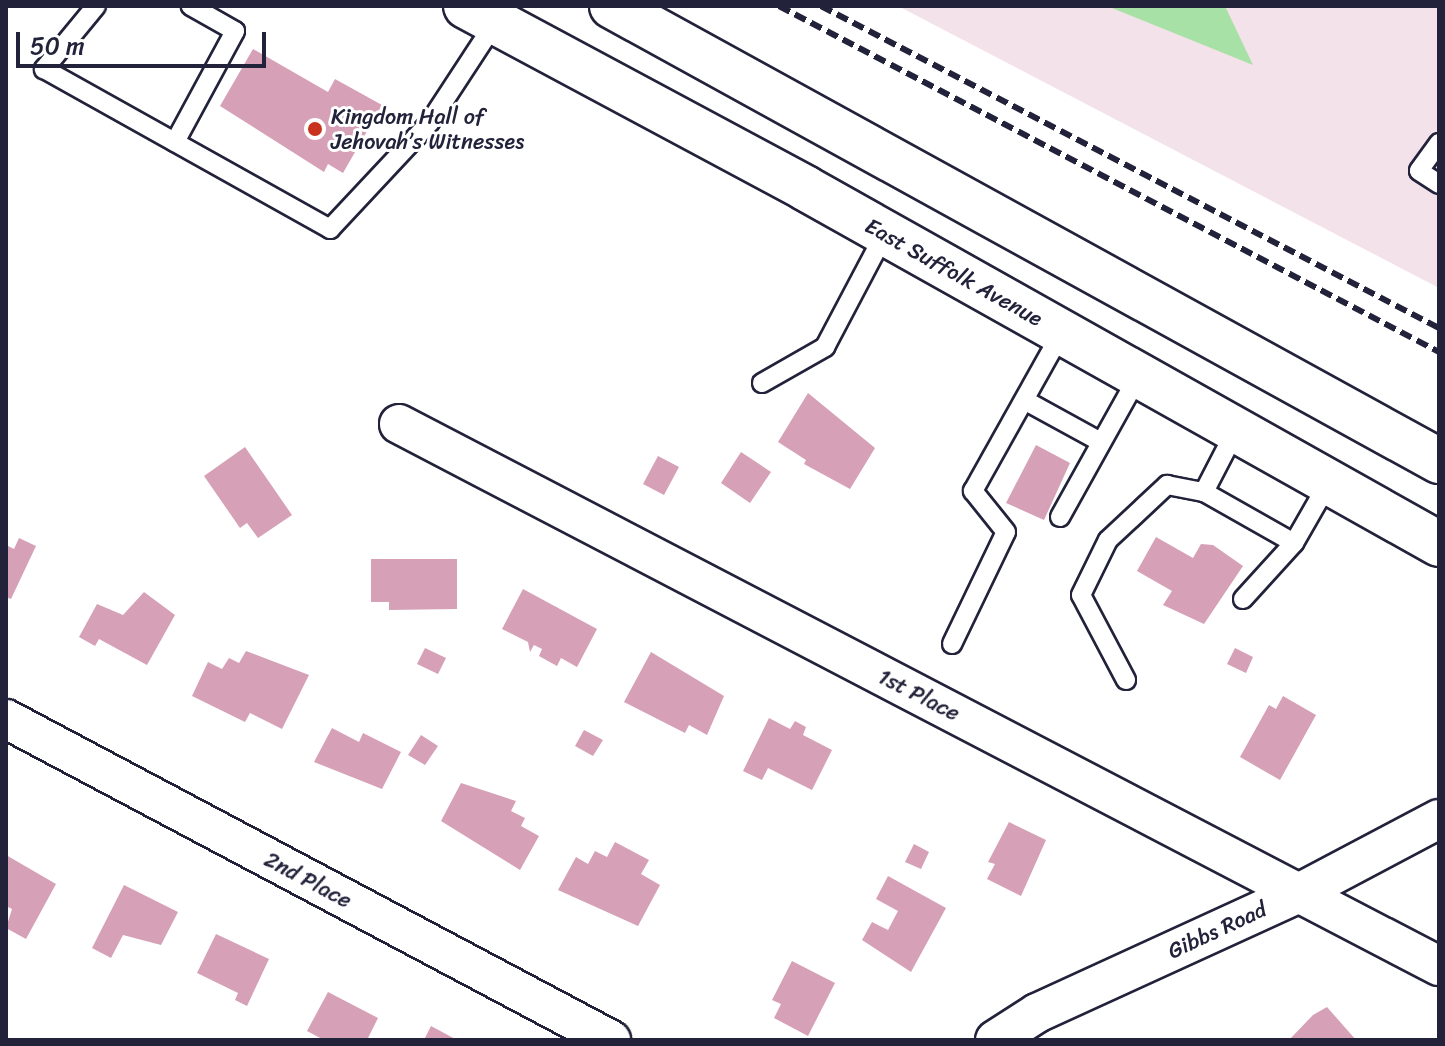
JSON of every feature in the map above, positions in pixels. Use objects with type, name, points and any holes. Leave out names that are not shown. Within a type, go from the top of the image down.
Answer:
[{"type":"main road","points":[[612,6],[1439,461]]},
{"type":"main road","name":"East Suffolk Avenue","points":[[481,14],[885,233],[1439,544]]},
{"type":"street","name":"1st Place","points":[[399,424],[1439,966]]},
{"type":"street","name":"2nd Place","points":[[6,719],[611,1040]]},
{"type":"street","name":"Gibbs Road","points":[[995,1040],[1037,1013],[1299,893],[1439,819]]},
{"type":"lane","points":[[96,6],[44,69],[330,229],[430,122],[481,14]]},
{"type":"lane","points":[[175,142],[235,31],[191,6]]},
{"type":"lane","points":[[1439,143],[1419,171],[1439,184]]},
{"type":"lane","points":[[762,383],[825,347],[885,233]]},
{"type":"lane","points":[[952,644],[1006,532],[973,491],[1062,332]]},
{"type":"lane","points":[[1060,517],[1139,375]]},
{"type":"lane","points":[[1026,401],[1101,442]]},
{"type":"lane","points":[[1204,492],[1236,430]]},
{"type":"lane","points":[[1243,599],[1294,543],[1329,482]]},
{"type":"lane","points":[[1126,680],[1081,595],[1108,540],[1167,485],[1204,492],[1294,543]]},
{"type":"shaded area","points":[[898,6],[1439,6],[1439,288]]},
{"type":"green space","points":[[1107,6],[1225,6],[1253,65]]},
{"type":"building","name":"Kingdom Hall of Jehovah’s Witnesses","points":[[253,49],[328,92],[335,79],[382,105],[343,173],[328,164],[324,172],[220,106]]},
{"type":"building","points":[[808,393],[875,448],[850,489],[804,464],[806,460],[778,442]]},
{"type":"building","points":[[1036,445],[1070,463],[1044,520],[1006,503]]},
{"type":"building","points":[[245,447],[292,515],[258,538],[247,523],[240,528],[204,476]]},
{"type":"building","points":[[741,452],[771,472],[750,503],[721,483]]},
{"type":"building","points":[[658,456],[679,467],[664,495],[643,484]]},
{"type":"building","points":[[1156,537],[1193,558],[1201,544],[1213,545],[1243,566],[1204,624],[1163,605],[1172,591],[1137,571]]},
{"type":"building","points":[[19,538],[36,546],[11,599],[6,597],[6,545],[14,549]]},
{"type":"building","points":[[371,559],[457,559],[457,609],[389,610],[389,602],[371,602]]},
{"type":"building","points":[[523,589],[597,629],[577,667],[561,658],[557,666],[539,656],[542,649],[534,645],[530,652],[528,642],[502,629]]},
{"type":"building","points":[[144,592],[175,615],[147,665],[99,639],[95,646],[79,637],[97,604],[123,615]]},
{"type":"building","points":[[425,648],[446,658],[438,674],[417,664]]},
{"type":"building","points":[[1235,648],[1253,657],[1246,673],[1227,664]]},
{"type":"building","points":[[246,651],[309,675],[282,729],[250,713],[245,722],[192,696],[208,662],[222,669],[229,658],[239,663]]},
{"type":"building","points":[[651,652],[724,696],[707,735],[689,725],[685,733],[624,702]]},
{"type":"building","points":[[1283,696],[1316,715],[1280,780],[1240,757],[1269,705],[1276,709]]},
{"type":"building","points":[[769,718],[790,729],[795,721],[806,727],[803,735],[832,750],[812,790],[768,768],[762,780],[743,771]]},
{"type":"building","points":[[332,728],[359,742],[363,733],[401,752],[382,789],[314,762]]},
{"type":"building","points":[[584,730],[603,740],[593,756],[575,746]]},
{"type":"building","points":[[421,735],[438,746],[425,765],[408,755]]},
{"type":"building","points":[[461,783],[516,801],[511,811],[525,818],[521,826],[539,836],[520,870],[441,821]]},
{"type":"building","points":[[1009,822],[1046,840],[1021,896],[987,879],[995,864],[988,862]]},
{"type":"building","points":[[615,842],[649,860],[641,874],[660,885],[638,926],[558,890],[576,857],[588,864],[595,851],[607,857]]},
{"type":"building","points":[[914,844],[929,852],[921,869],[905,862]]},
{"type":"building","points":[[6,855],[56,884],[26,939],[6,928],[12,909],[6,906]]},
{"type":"building","points":[[888,876],[946,908],[911,972],[862,940],[872,922],[888,930],[898,911],[876,899]]},
{"type":"building","points":[[124,885],[178,912],[161,945],[123,935],[111,958],[92,948]]},
{"type":"building","points":[[216,934],[269,959],[247,1006],[235,1000],[238,993],[197,973]]},
{"type":"building","points":[[792,961],[835,983],[808,1036],[774,1018],[781,1004],[772,1000]]},
{"type":"building","points":[[328,992],[378,1018],[367,1040],[324,1040],[307,1031]]},
{"type":"building","points":[[1327,1007],[1356,1040],[1289,1040],[1313,1015]]},
{"type":"building","points":[[431,1026],[457,1040],[424,1040]]},
{"type":"railway","points":[[779,6],[1439,352]]},
{"type":"railway","points":[[821,6],[1439,328]]},
{"type":"place","name":"Kingdom Hall of Jehovah’s Witnesses","points":[[315,129]]}]
